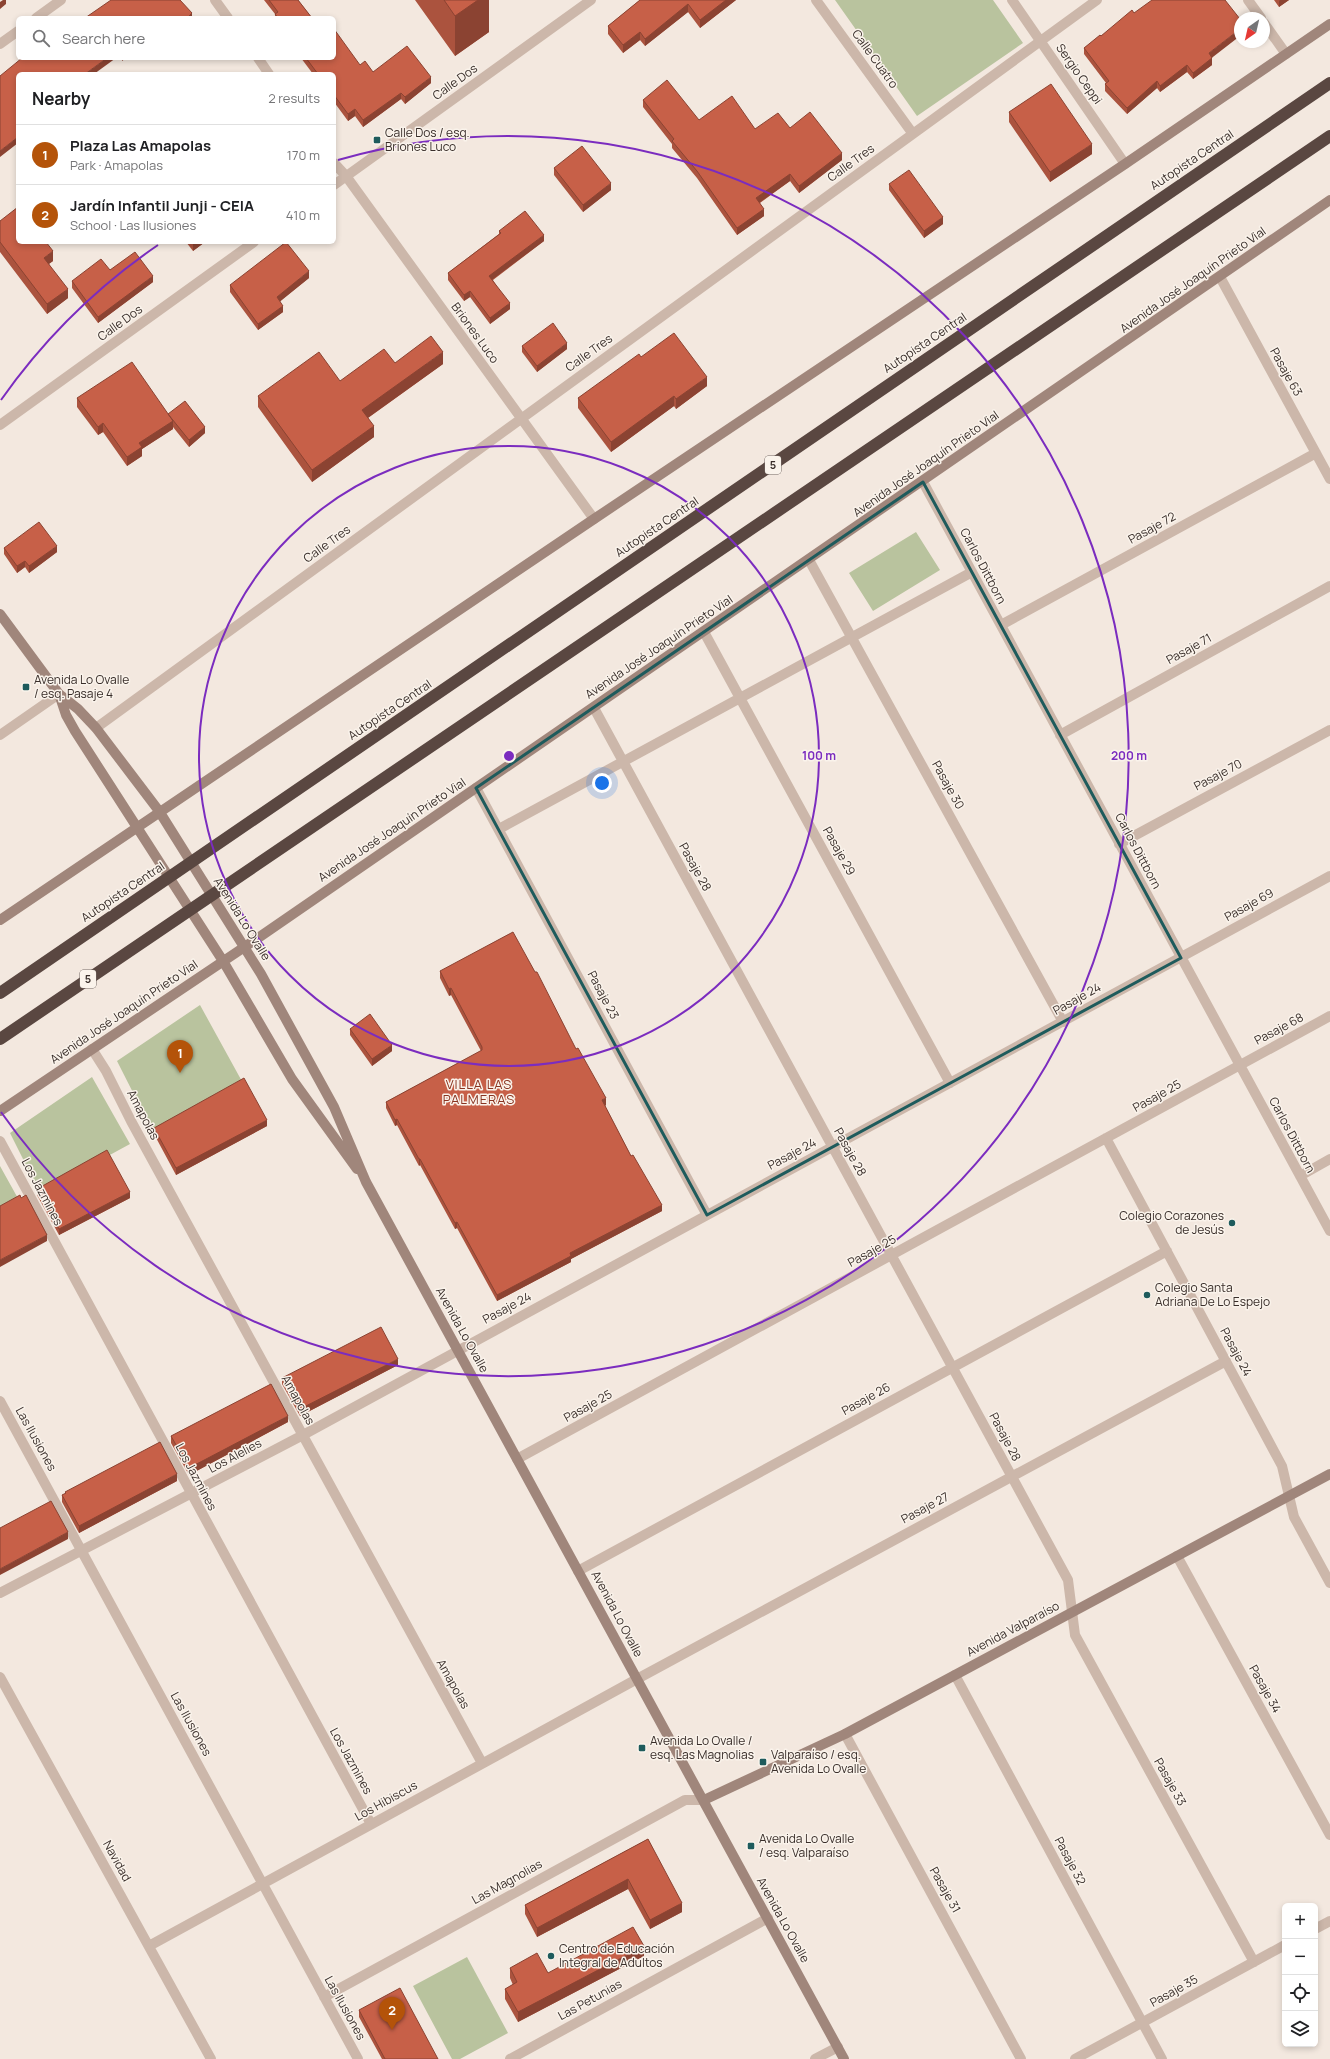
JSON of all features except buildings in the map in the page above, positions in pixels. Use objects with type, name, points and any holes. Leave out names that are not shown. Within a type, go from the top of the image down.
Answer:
[{"type":"highway","name":"Autopista Central","points":[[0,993],[1330,83]]},
{"type":"highway","name":"5","points":[[0,1039],[1330,136]]},
{"type":"main road","points":[[0,920],[159,811],[1125,164],[1330,24]]},
{"type":"main road","name":"Avenida José Joaquín Prieto Vial","points":[[0,1111],[594,708],[1220,277],[1329,204]]},
{"type":"main road","name":"Avenida Lo Ovalle","points":[[0,614],[59,694],[78,709],[96,728],[159,811],[245,946],[334,1107],[366,1182],[844,2059]]},
{"type":"main road","name":"Avenida Lo Ovalle","points":[[59,694],[66,715],[76,732],[223,961],[292,1079],[366,1182]]},
{"type":"main road","name":"Avenida Valparaíso","points":[[704,1800],[845,1734],[1330,1474]]},
{"type":"street","points":[[39,16],[61,0]]},
{"type":"street","points":[[215,0],[227,16]]},
{"type":"street","name":"Calle Dos","points":[[336,184],[591,0]]},
{"type":"street","name":"Calle Cuatro","points":[[816,0],[913,134]]},
{"type":"street","name":"Sergio Ceppi","points":[[1012,0],[1125,164]]},
{"type":"street","name":"Calle Tres","points":[[96,728],[1097,0]]},
{"type":"street","points":[[1248,0],[1257,12]]},
{"type":"street","points":[[1270,31],[1286,54]]},
{"type":"street","points":[[0,44],[16,32]]},
{"type":"street","points":[[259,60],[268,72]]},
{"type":"street","name":"Briones Luco","points":[[336,165],[346,176],[594,519]]},
{"type":"street","name":"Calle Dos","points":[[0,425],[251,244]]},
{"type":"street","name":"Pasaje 63","points":[[1220,277],[1330,479]]},
{"type":"street","name":"Pasaje 72","points":[[1000,625],[1316,453]]},
{"type":"street","name":"Carlos Dittborn","points":[[923,482],[1330,1231]]},
{"type":"street","name":"Pasaje 30","points":[[809,560],[1063,1022]]},
{"type":"street","points":[[499,829],[972,572]]},
{"type":"street","name":"Pasaje 71","points":[[1060,735],[1330,586]]},
{"type":"street","name":"Pasaje 29","points":[[704,632],[950,1083]]},
{"type":"street","points":[[0,735],[59,694]]},
{"type":"street","name":"Pasaje 28","points":[[594,708],[1068,1580],[1072,1612]]},
{"type":"street","name":"Pasaje 70","points":[[1119,844],[1330,730]]},
{"type":"street","name":"Pasaje 23","points":[[476,788],[706,1215]]},
{"type":"street","name":"Pasaje 69","points":[[1181,958],[1330,876]]},
{"type":"street","name":"Pasaje 24","points":[[458,1349],[1181,958]]},
{"type":"street","name":"Pasaje 68","points":[[1240,1065],[1330,1016]]},
{"type":"street","name":"Amapolas","points":[[92,1049],[106,1071],[131,1121],[482,1763]]},
{"type":"street","name":"Pasaje 25","points":[[517,1459],[1240,1065]]},
{"type":"street","name":"Pasaje 24","points":[[1106,1138],[1282,1466],[1294,1517],[1330,1583]]},
{"type":"street","name":"Los Jazmines","points":[[0,1141],[190,1494],[371,1824]]},
{"type":"street","points":[[1300,1176],[1330,1159]]},
{"type":"street","name":"Pasaje 26","points":[[578,1571],[1167,1251]]},
{"type":"street","name":"Los Alelies","points":[[0,1592],[303,1435],[458,1349]]},
{"type":"street","name":"Pasaje 27","points":[[637,1679],[1226,1361]]},
{"type":"street","name":"Las Ilusiones","points":[[0,1401],[358,2059]]},
{"type":"street","name":"Pasaje 34","points":[[1178,1556],[1330,1835]]},
{"type":"street","name":"Pasaje 33","points":[[1072,1612],[1075,1635],[1254,1962]]},
{"type":"street","name":"Pasaje 32","points":[[955,1675],[1162,2059]]},
{"type":"street","name":"Navidad","points":[[0,1677],[211,2059]]},
{"type":"street","name":"Los Hibiscus","points":[[148,1946],[637,1679]]},
{"type":"street","name":"Pasaje 31","points":[[845,1734],[1021,2059]]},
{"type":"street","name":"Las Magnolias","points":[[324,1997],[685,1800],[704,1800]]},
{"type":"street","name":"Las Petunias","points":[[510,2059],[768,1918]]},
{"type":"street","points":[[1318,1927],[1330,1921]]},
{"type":"street","name":"Pasaje 35","points":[[1075,2059],[1282,1947]]},
{"type":"street","points":[[815,2059],[838,2047]]},
{"type":"highlighted area","points":[[923,482],[1181,958],[707,1215],[476,788]]},
{"type":"green space","points":[[835,0],[993,0],[1023,43],[917,116]]},
{"type":"green space","points":[[916,532],[940,570],[873,611],[849,573]]},
{"type":"green space","points":[[200,1005],[244,1085],[154,1134],[117,1061]]},
{"type":"green space","points":[[92,1077],[130,1144],[40,1193],[10,1133]]},
{"type":"green space","points":[[0,1166],[20,1202],[0,1213]]},
{"type":"green space","points":[[467,1957],[508,2033],[460,2059],[452,2059],[413,1986]]},
{"type":"place","name":"Calle Dos / esq. Briones Luco","points":[[377,140]]},
{"type":"place","name":"Avenida Lo Ovalle / esq. Pasaje 4","points":[[26,687]]},
{"type":"place","name":"Plaza Las Amapolas","points":[[180,1073]]},
{"type":"place","name":"Colegio Corazones de Jesús","points":[[1232,1223]]},
{"type":"place","name":"Colegio Santa Adriana De Lo Espejo","points":[[1147,1295]]},
{"type":"place","name":"Avenida Lo Ovalle / esq. Las Magnolias","points":[[642,1748]]},
{"type":"place","name":"Valparaíso / esq. Avenida Lo Ovalle","points":[[763,1762]]},
{"type":"place","name":"Avenida Lo Ovalle / esq. Valparaíso","points":[[751,1846]]},
{"type":"place","name":"Centro de Educación Integral de Adultos","points":[[551,1956]]},
{"type":"place","name":"Jardín Infantil Junji - CEIA","points":[[392,2030]]},
{"type":"district","name":"VILLA LAS PALMERAS","points":[[479,1092]]}]
